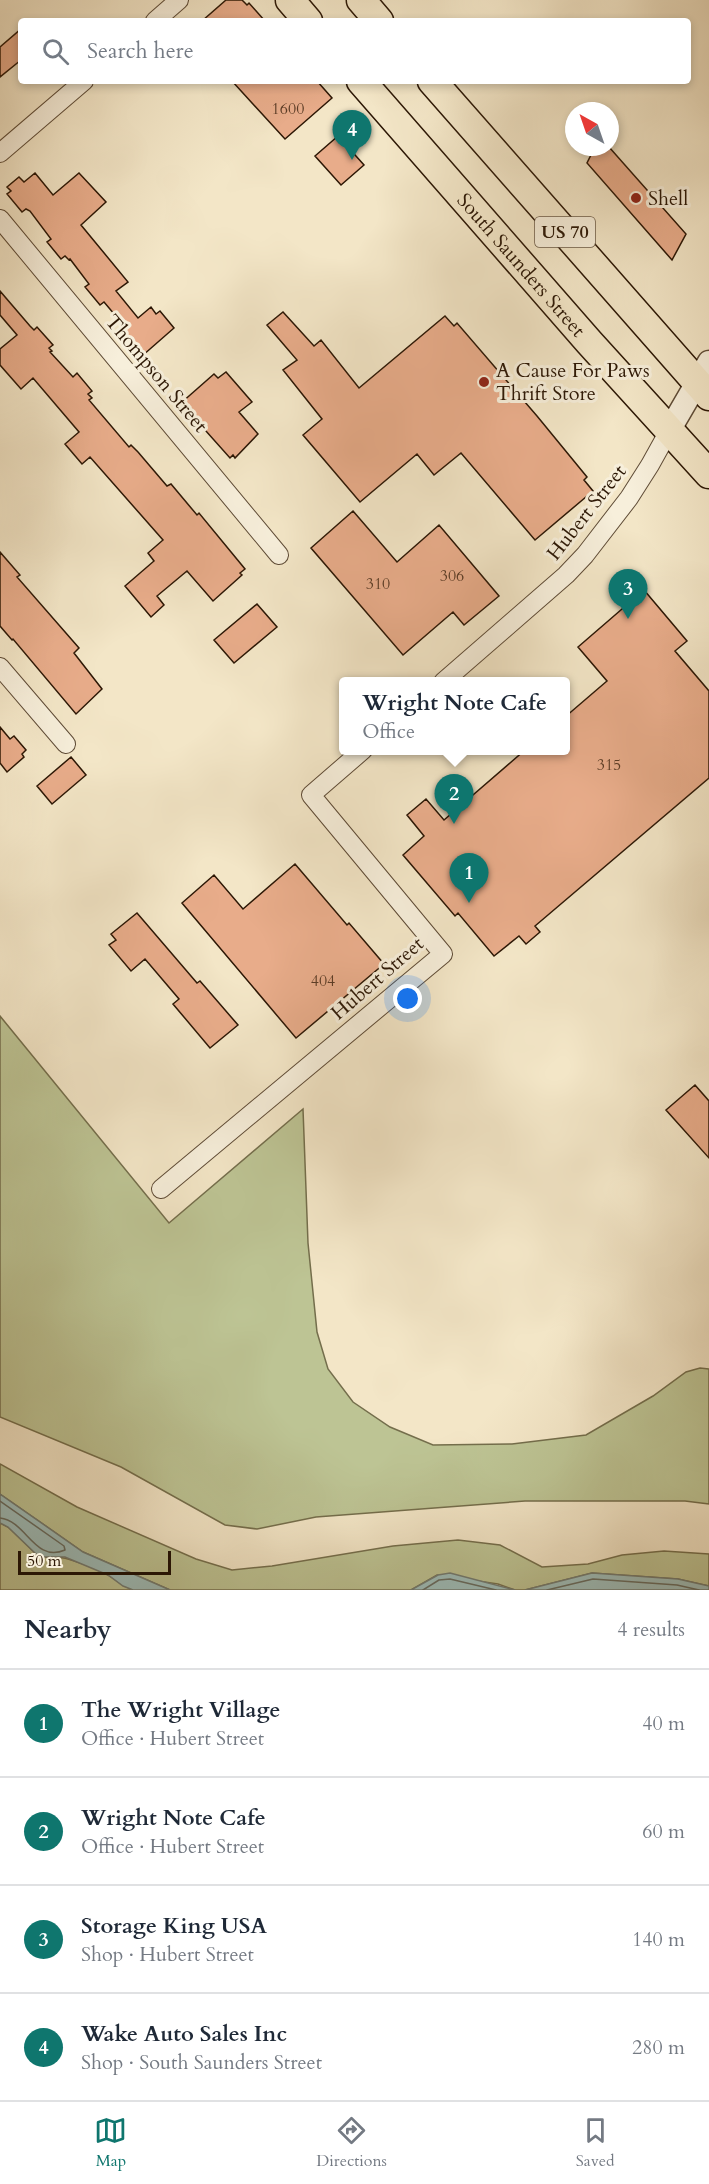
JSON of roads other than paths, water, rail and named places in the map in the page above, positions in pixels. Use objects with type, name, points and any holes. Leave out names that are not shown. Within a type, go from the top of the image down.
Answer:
[{"type":"main road","points":[[290,0],[305,18]]},
{"type":"main road","points":[[361,0],[376,18]]},
{"type":"main road","name":"South Saunders Street","points":[[364,84],[589,342],[709,474]]},
{"type":"main road","name":"US 70","points":[[435,84],[705,381]]},
{"type":"street","points":[[158,18],[179,0]]},
{"type":"street","points":[[0,153],[80,84]]},
{"type":"street","name":"Thompson Street","points":[[0,219],[279,555]]},
{"type":"street","points":[[670,429],[705,381]]},
{"type":"street","name":"Hubert Street","points":[[448,677],[566,575],[585,555],[629,498],[670,429]]},
{"type":"street","points":[[0,667],[66,744]]},
{"type":"street","name":"Hubert Street","points":[[161,1189],[443,954],[311,795],[357,755]]},
{"type":"water","points":[[0,1494],[83,1552],[170,1590],[133,1590],[108,1575],[65,1557],[42,1557],[36,1554],[8,1527],[0,1523]]},
{"type":"water","points":[[450,1573],[515,1590],[411,1590],[438,1575]]},
{"type":"water","points":[[592,1573],[678,1579],[709,1586],[709,1590],[525,1590]]},
{"type":"place","name":"Wake Auto Sales Inc","points":[[352,160]]},
{"type":"place","name":"Shell","points":[[636,198]]},
{"type":"place","name":"A Cause For Paws Thrift Store","points":[[484,382]]},
{"type":"place","name":"Storage King USA","points":[[628,619]]},
{"type":"place","name":"Wright Note Cafe","points":[[454,824]]},
{"type":"place","name":"The Wright Village","points":[[469,903]]}]
